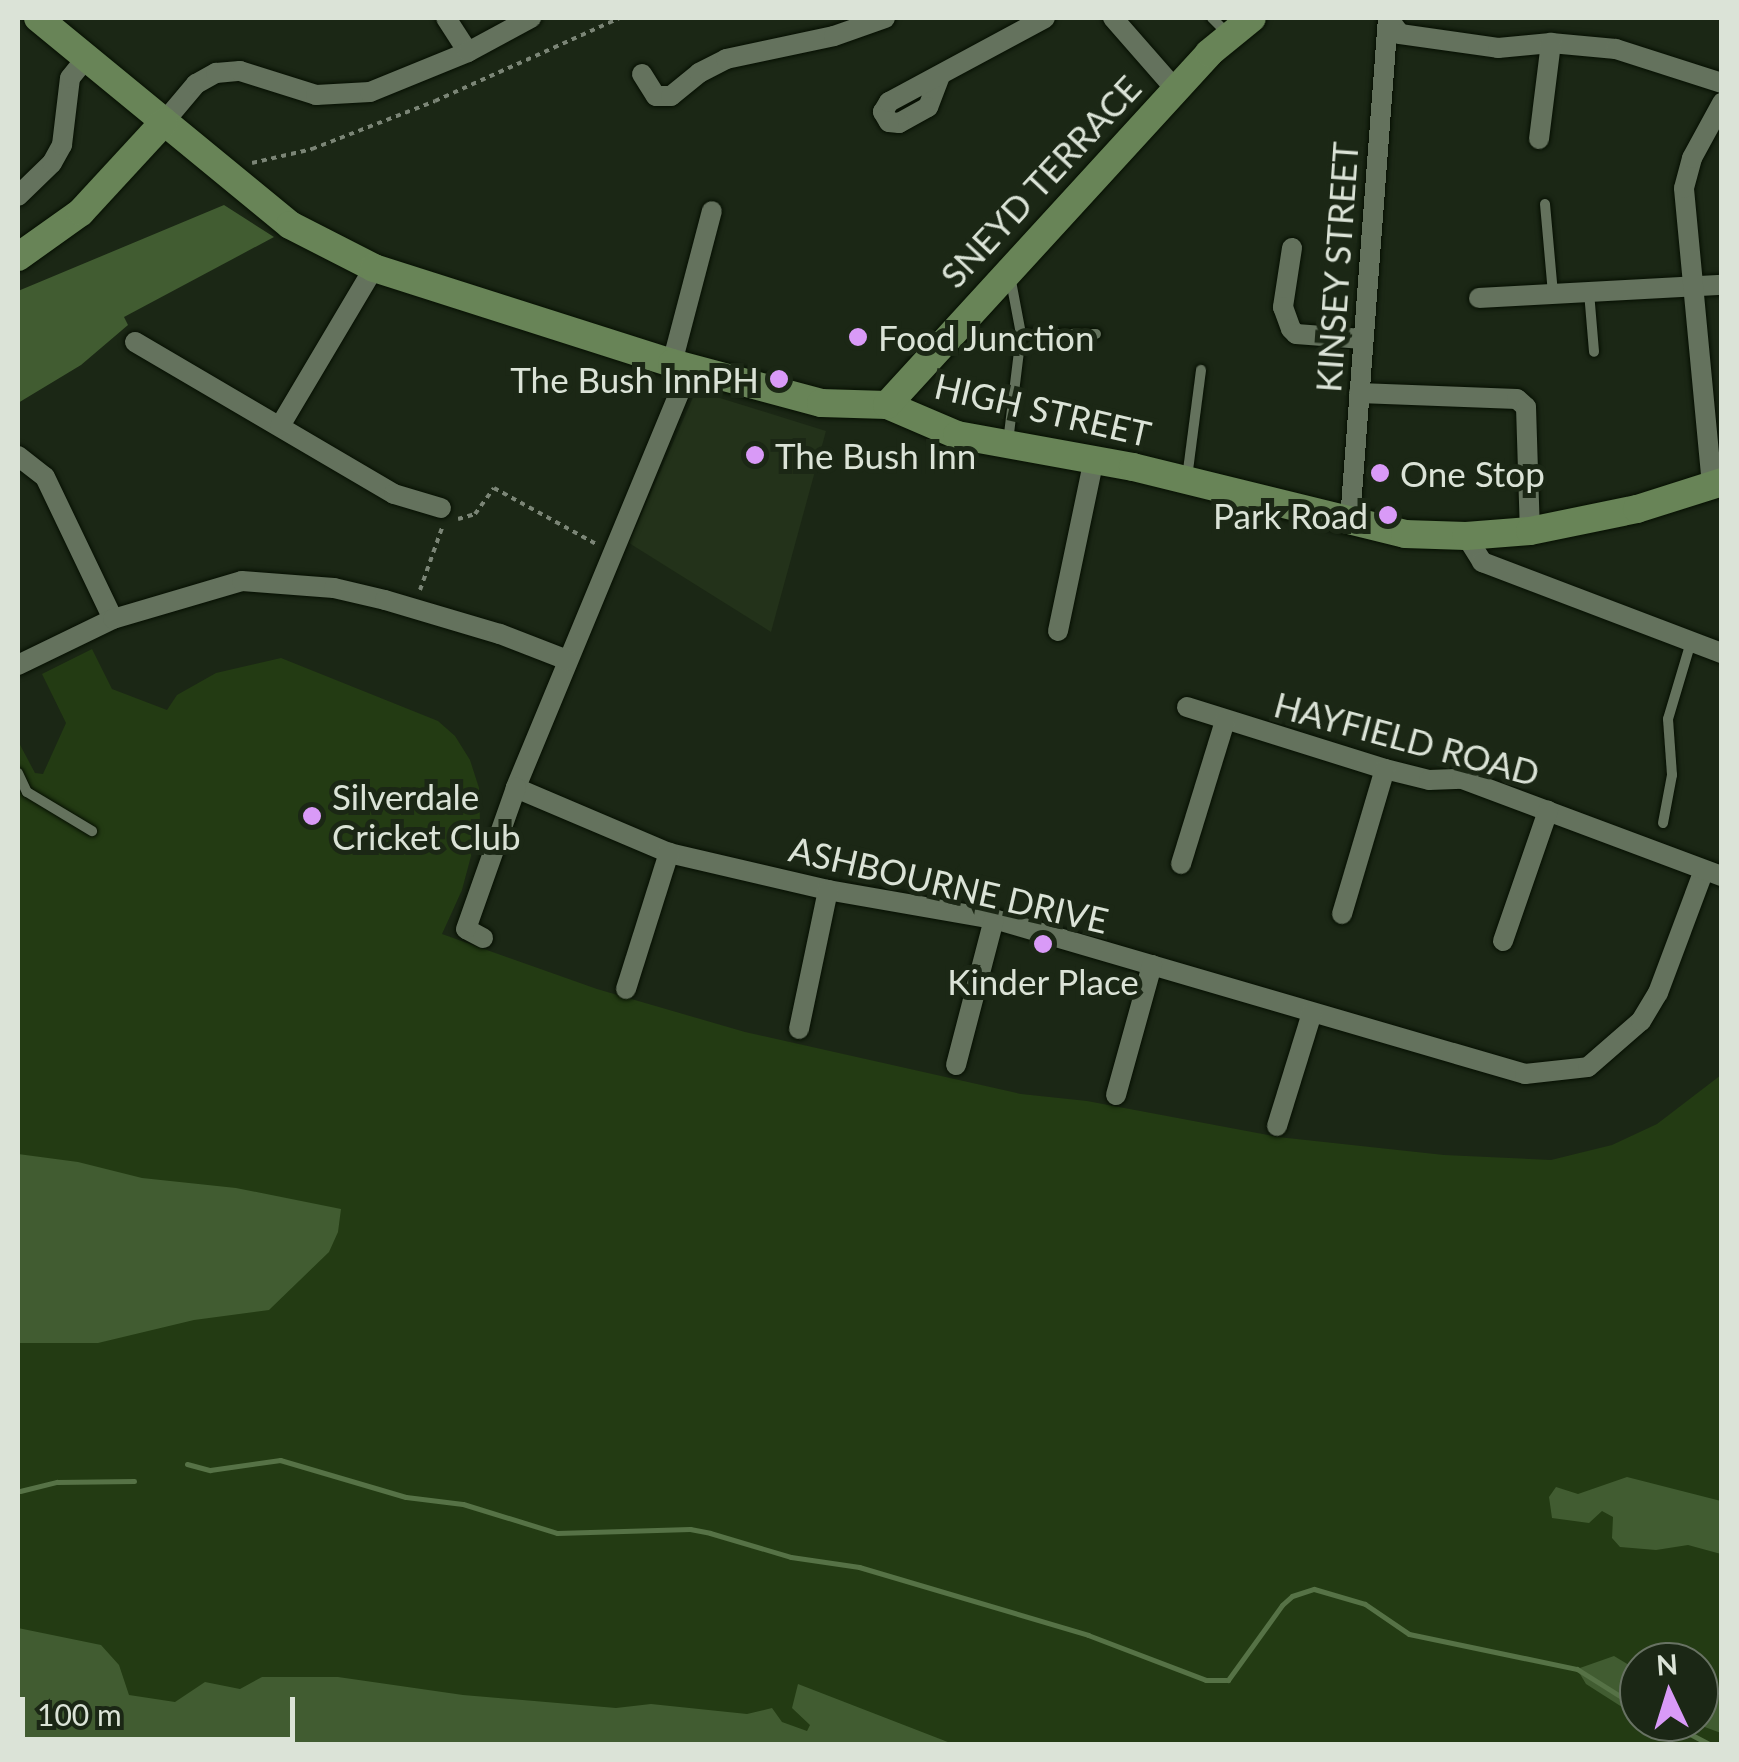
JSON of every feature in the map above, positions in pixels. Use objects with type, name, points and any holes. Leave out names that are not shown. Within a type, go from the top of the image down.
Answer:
[{"type":"main road","name":"HIGH STREET","points":[[38,18],[290,225],[374,268],[681,365],[821,403],[887,406],[926,425],[1187,479],[1405,534],[1466,536],[1530,531],[1637,509],[1717,484]]},
{"type":"main road","name":"SNEYD TERRACE","points":[[887,406],[1226,31]]},
{"type":"main road","points":[[18,257],[81,212],[164,122]]},
{"type":"street","points":[[446,18],[468,52]]},
{"type":"street","points":[[164,122],[196,84],[223,71],[240,70],[300,92],[344,95],[392,86],[531,18]]},
{"type":"street","points":[[642,74],[656,96],[671,96],[698,73],[726,59],[834,36],[885,18]]},
{"type":"street","points":[[940,76],[1044,18]]},
{"type":"street","points":[[1113,18],[1176,90]]},
{"type":"street","points":[[1388,18],[1400,34],[1498,48],[1551,43],[1616,49],[1722,83]]},
{"type":"street","name":"KINSEY STREET","points":[[1350,520],[1388,18]]},
{"type":"street","points":[[1539,139],[1551,43]]},
{"type":"street","points":[[18,196],[52,163],[62,145],[70,78],[86,58]]},
{"type":"street","points":[[1717,484],[1684,188],[1692,158],[1722,104]]},
{"type":"street","points":[[483,938],[466,929],[516,788],[612,553],[681,365],[712,210]]},
{"type":"street","points":[[1292,248],[1283,307],[1291,329],[1296,334],[1363,339]]},
{"type":"street","points":[[280,426],[374,268]]},
{"type":"street","points":[[1479,298],[1722,285]]},
{"type":"street","points":[[135,342],[394,494],[441,508]]},
{"type":"street","points":[[1359,393],[1517,399],[1526,407],[1530,531]]},
{"type":"street","points":[[18,456],[45,477],[113,618]]},
{"type":"street","points":[[1058,631],[1094,459]]},
{"type":"street","points":[[1466,536],[1482,562],[1722,652]]},
{"type":"street","points":[[386,600],[391,578]]},
{"type":"street","points":[[18,665],[113,618],[242,581],[334,588],[386,600],[500,634],[567,660]]},
{"type":"street","name":"HAYFIELD ROAD","points":[[1187,707],[1384,769],[1429,780],[1462,780],[1713,873]]},
{"type":"street","points":[[1181,864],[1225,721]]},
{"type":"street","points":[[1342,914],[1384,769]]},
{"type":"street","name":"ASHBOURNE DRIVE","points":[[516,788],[669,853],[828,890],[994,920],[1525,1074],[1588,1068],[1642,1021],[1713,873]]},
{"type":"street","points":[[1503,941],[1548,811]]},
{"type":"street","points":[[626,989],[669,853]]},
{"type":"street","points":[[799,1029],[828,890]]},
{"type":"street","points":[[956,1065],[994,920]]},
{"type":"street","points":[[1116,1095],[1152,965]]},
{"type":"street","points":[[1277,1126],[1312,1013]]},
{"type":"lane","points":[[1545,204],[1553,294]]},
{"type":"lane","points":[[1008,444],[1021,334],[1009,270]]},
{"type":"lane","points":[[1589,292],[1594,352]]},
{"type":"lane","points":[[1021,334],[1096,334]]},
{"type":"lane","points":[[1187,479],[1200,370]]},
{"type":"lane","points":[[1663,823],[1672,774],[1668,720],[1692,642]]},
{"type":"lane","points":[[18,772],[27,792],[92,831]]},
{"type":"path","points":[[223,170],[312,149],[436,102],[620,18]]},
{"type":"path","points":[[413,608],[444,523],[475,514],[494,488],[612,553]]},
{"type":"shaded area","points":[[224,205],[274,237],[124,317],[128,325],[81,365],[18,403],[18,291]]},
{"type":"shaded area","points":[[701,392],[826,431],[771,632],[629,543],[694,395]]},
{"type":"shaded area","points":[[92,649],[112,689],[167,710],[177,695],[216,673],[281,658],[438,721],[455,736],[470,760],[479,788],[480,822],[462,890],[442,934],[597,989],[745,1032],[1021,1094],[1087,1101],[1278,1137],[1444,1155],[1551,1160],[1612,1145],[1657,1124],[1721,1075],[1721,1744],[18,1744],[18,741],[35,773],[43,774],[66,723],[42,674]]},
{"type":"shaded area","points":[[18,1154],[78,1162],[142,1178],[236,1188],[341,1209],[338,1232],[329,1252],[269,1310],[194,1320],[98,1343],[18,1343]]},
{"type":"shaded area","points":[[1627,1477],[1721,1501],[1721,1554],[1688,1545],[1656,1550],[1620,1547],[1612,1538],[1613,1517],[1602,1511],[1589,1523],[1552,1518],[1549,1497],[1556,1487],[1578,1494]]},
{"type":"shaded area","points":[[18,1628],[101,1645],[119,1665],[129,1695],[175,1702],[205,1682],[240,1689],[262,1677],[338,1677],[463,1695],[616,1708],[651,1704],[747,1714],[772,1708],[782,1722],[807,1731],[810,1725],[792,1708],[798,1684],[953,1744],[18,1744]]},
{"type":"shaded area","points":[[1614,1656],[1619,1659],[1619,1705],[1586,1684],[1577,1669]]},
{"type":"shaded area","points":[[1719,1696],[1721,1697],[1719,1732]]},
{"type":"waterway","points":[[187,1464],[210,1470],[280,1460],[406,1497],[463,1504],[557,1533],[690,1529],[710,1533],[791,1557],[859,1567],[1088,1635],[1206,1680],[1228,1680],[1282,1605],[1292,1596],[1314,1589],[1365,1604],[1409,1634],[1577,1669],[1619,1695]]},
{"type":"waterway","points":[[20,1491],[57,1482],[134,1481]]},
{"type":"waterway","points":[[1705,1742],[1709,1744]]},
{"type":"place","name":"Food Junction","points":[[858,337]]},
{"type":"place","name":"The Bush InnPH","points":[[779,379]]},
{"type":"place","name":"The Bush Inn","points":[[755,455]]},
{"type":"place","name":"One Stop","points":[[1380,473]]},
{"type":"place","name":"Park Road","points":[[1388,515]]},
{"type":"place","name":"Silverdale Cricket Club","points":[[312,816]]},
{"type":"place","name":"Kinder Place","points":[[1043,944]]}]
